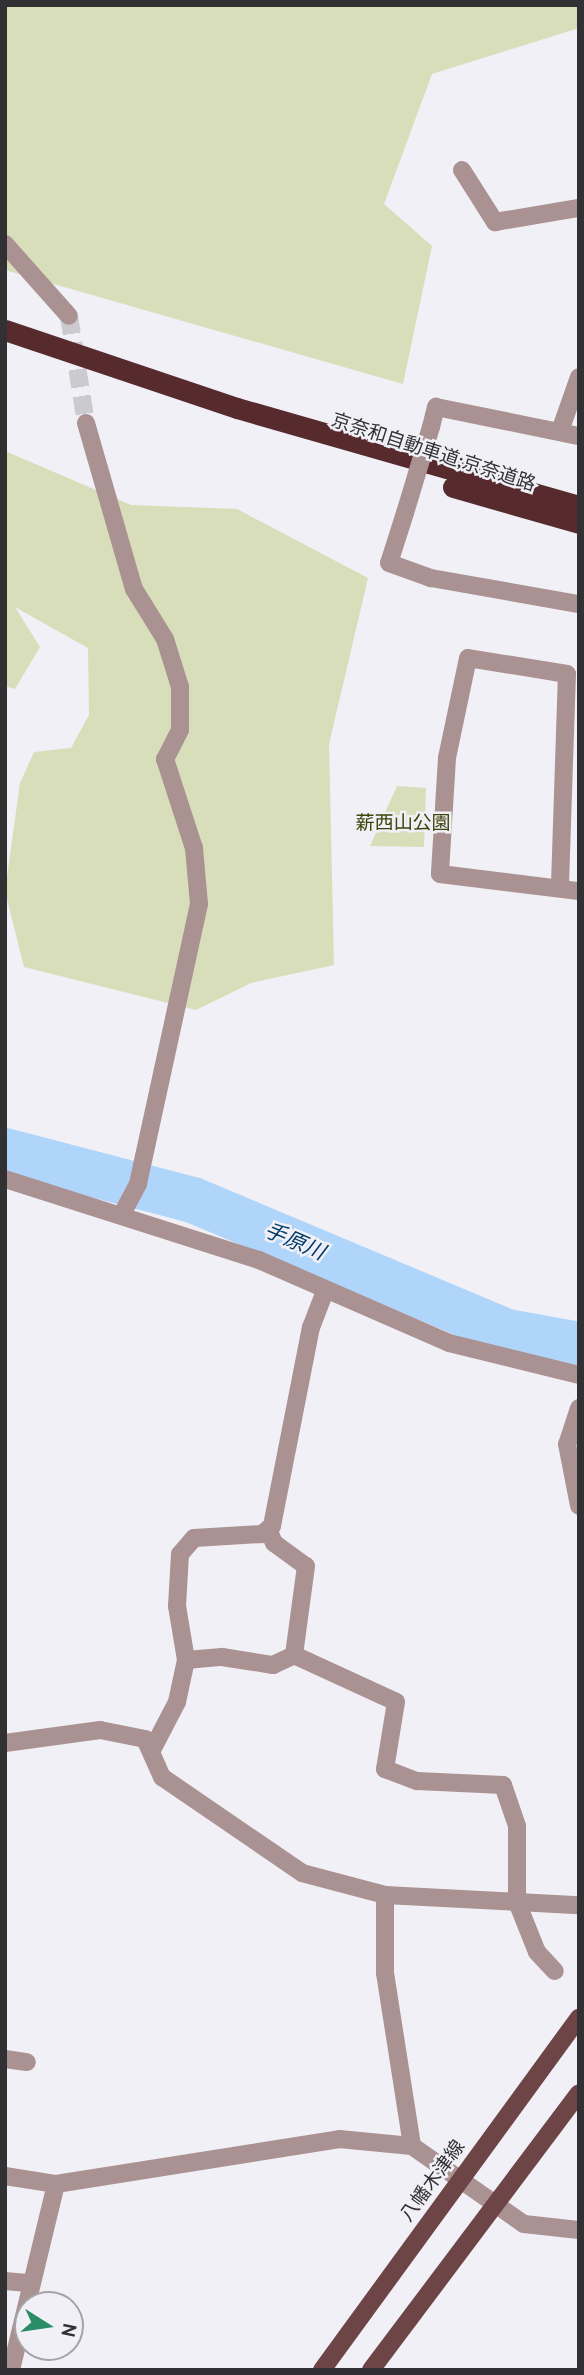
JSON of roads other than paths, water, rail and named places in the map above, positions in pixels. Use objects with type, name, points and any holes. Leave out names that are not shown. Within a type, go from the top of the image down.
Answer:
[{"type":"highway","name":"京奈和自動車道;京奈道路","points":[[5,330],[237,408],[579,506]]},
{"type":"highway","name":"京奈和自動車道;京奈道路","points":[[237,408],[354,456],[579,523]]},
{"type":"main road","name":"八幡木津線","points":[[321,2370],[579,2018]]},
{"type":"main road","points":[[371,2370],[579,2093]]},
{"type":"street","points":[[462,170],[495,222],[579,208]]},
{"type":"street","points":[[5,244],[69,316]]},
{"type":"street","points":[[560,431],[579,377]]},
{"type":"street","points":[[579,436],[436,407],[389,562],[431,578],[579,604]]},
{"type":"street","points":[[86,424],[134,589],[165,639],[180,687],[180,730],[165,760],[194,848],[199,904],[138,1184],[122,1214]]},
{"type":"street","points":[[559,884],[567,674],[468,658],[447,758],[440,874],[559,884],[579,891]]},
{"type":"street","points":[[5,1179],[122,1214],[325,1291],[449,1343],[579,1375]]},
{"type":"street","points":[[294,1655],[306,1566],[274,1543],[268,1529],[311,1327],[325,1291]]},
{"type":"street","points":[[579,1408],[567,1444],[579,1506]]},
{"type":"street","points":[[152,1749],[177,1702],[186,1660],[177,1606],[180,1554],[194,1538],[268,1529]]},
{"type":"street","points":[[186,1660],[273,1665],[294,1655]]},
{"type":"street","points":[[294,1655],[396,1702],[385,1769],[417,1781],[503,1785],[517,1826],[517,1902],[537,1952],[555,1971]]},
{"type":"street","points":[[5,1744],[100,1730],[135,1736],[152,1749],[162,1777],[281,1864],[385,1895],[579,1905]]},
{"type":"street","points":[[385,1895],[384,1973],[412,2146]]},
{"type":"street","points":[[5,2059],[27,2062]]},
{"type":"street","points":[[5,2176],[56,2184],[296,2141],[412,2146],[524,2224],[579,2230]]},
{"type":"street","points":[[11,2370],[56,2184]]},
{"type":"street","points":[[5,2281],[30,2283]]},
{"type":"waterway","name":"手原川","points":[[5,1151],[193,1200],[507,1332],[579,1345]]},
{"type":"tunnel","points":[[69,316],[86,423]]},
{"type":"park label","name":"薪西山公園","points":[[403,825]]}]
